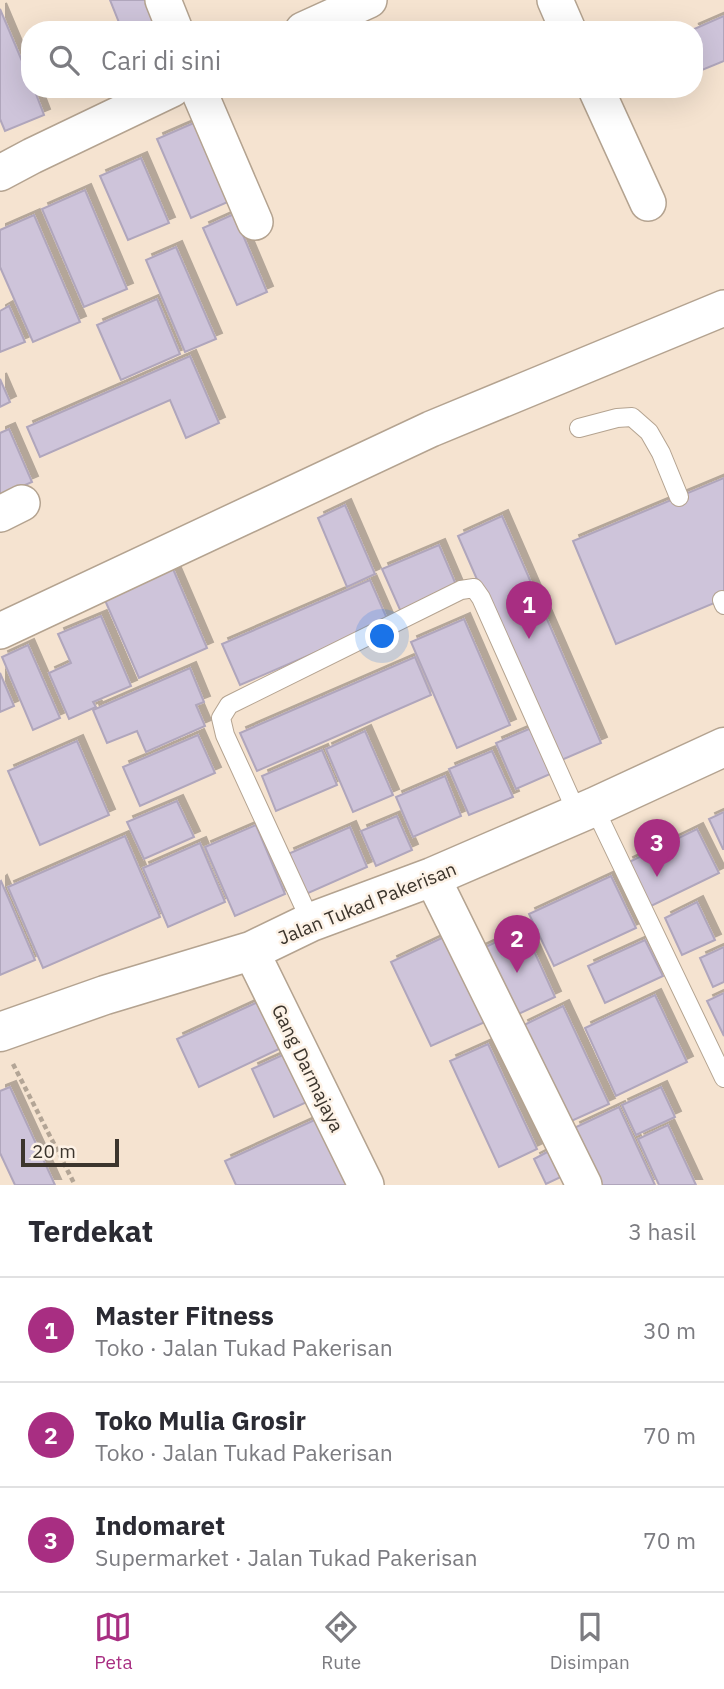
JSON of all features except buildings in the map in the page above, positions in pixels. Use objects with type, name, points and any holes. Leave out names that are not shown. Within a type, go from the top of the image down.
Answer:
[{"type":"street","points":[[163,0],[171,21]]},
{"type":"street","points":[[319,16],[369,0]]},
{"type":"street","points":[[555,0],[564,21]]},
{"type":"street","points":[[4,160],[151,98]]},
{"type":"street","points":[[202,98],[255,222]]},
{"type":"street","points":[[600,98],[648,203]]},
{"type":"street","points":[[0,631],[431,429],[724,308]]},
{"type":"street","name":"Jalan Tukad Pakerisan","points":[[6,1047],[105,995],[251,951],[311,922],[432,877],[724,747]]},
{"type":"street","points":[[432,877],[584,1185]]},
{"type":"street","name":"Gang Darmajaya","points":[[251,951],[366,1185]]},
{"type":"lane","points":[[579,428],[632,417],[649,432],[679,497]]},
{"type":"lane","points":[[311,922],[225,735],[221,718],[229,705],[461,590],[474,588],[724,1078]]},
{"type":"path","points":[[6,1047],[75,1185]]},
{"type":"place","name":"Master Fitness","points":[[529,639]]},
{"type":"place","name":"Indomaret","points":[[657,877]]},
{"type":"place","name":"Toko Mulia Grosir","points":[[517,973]]}]
